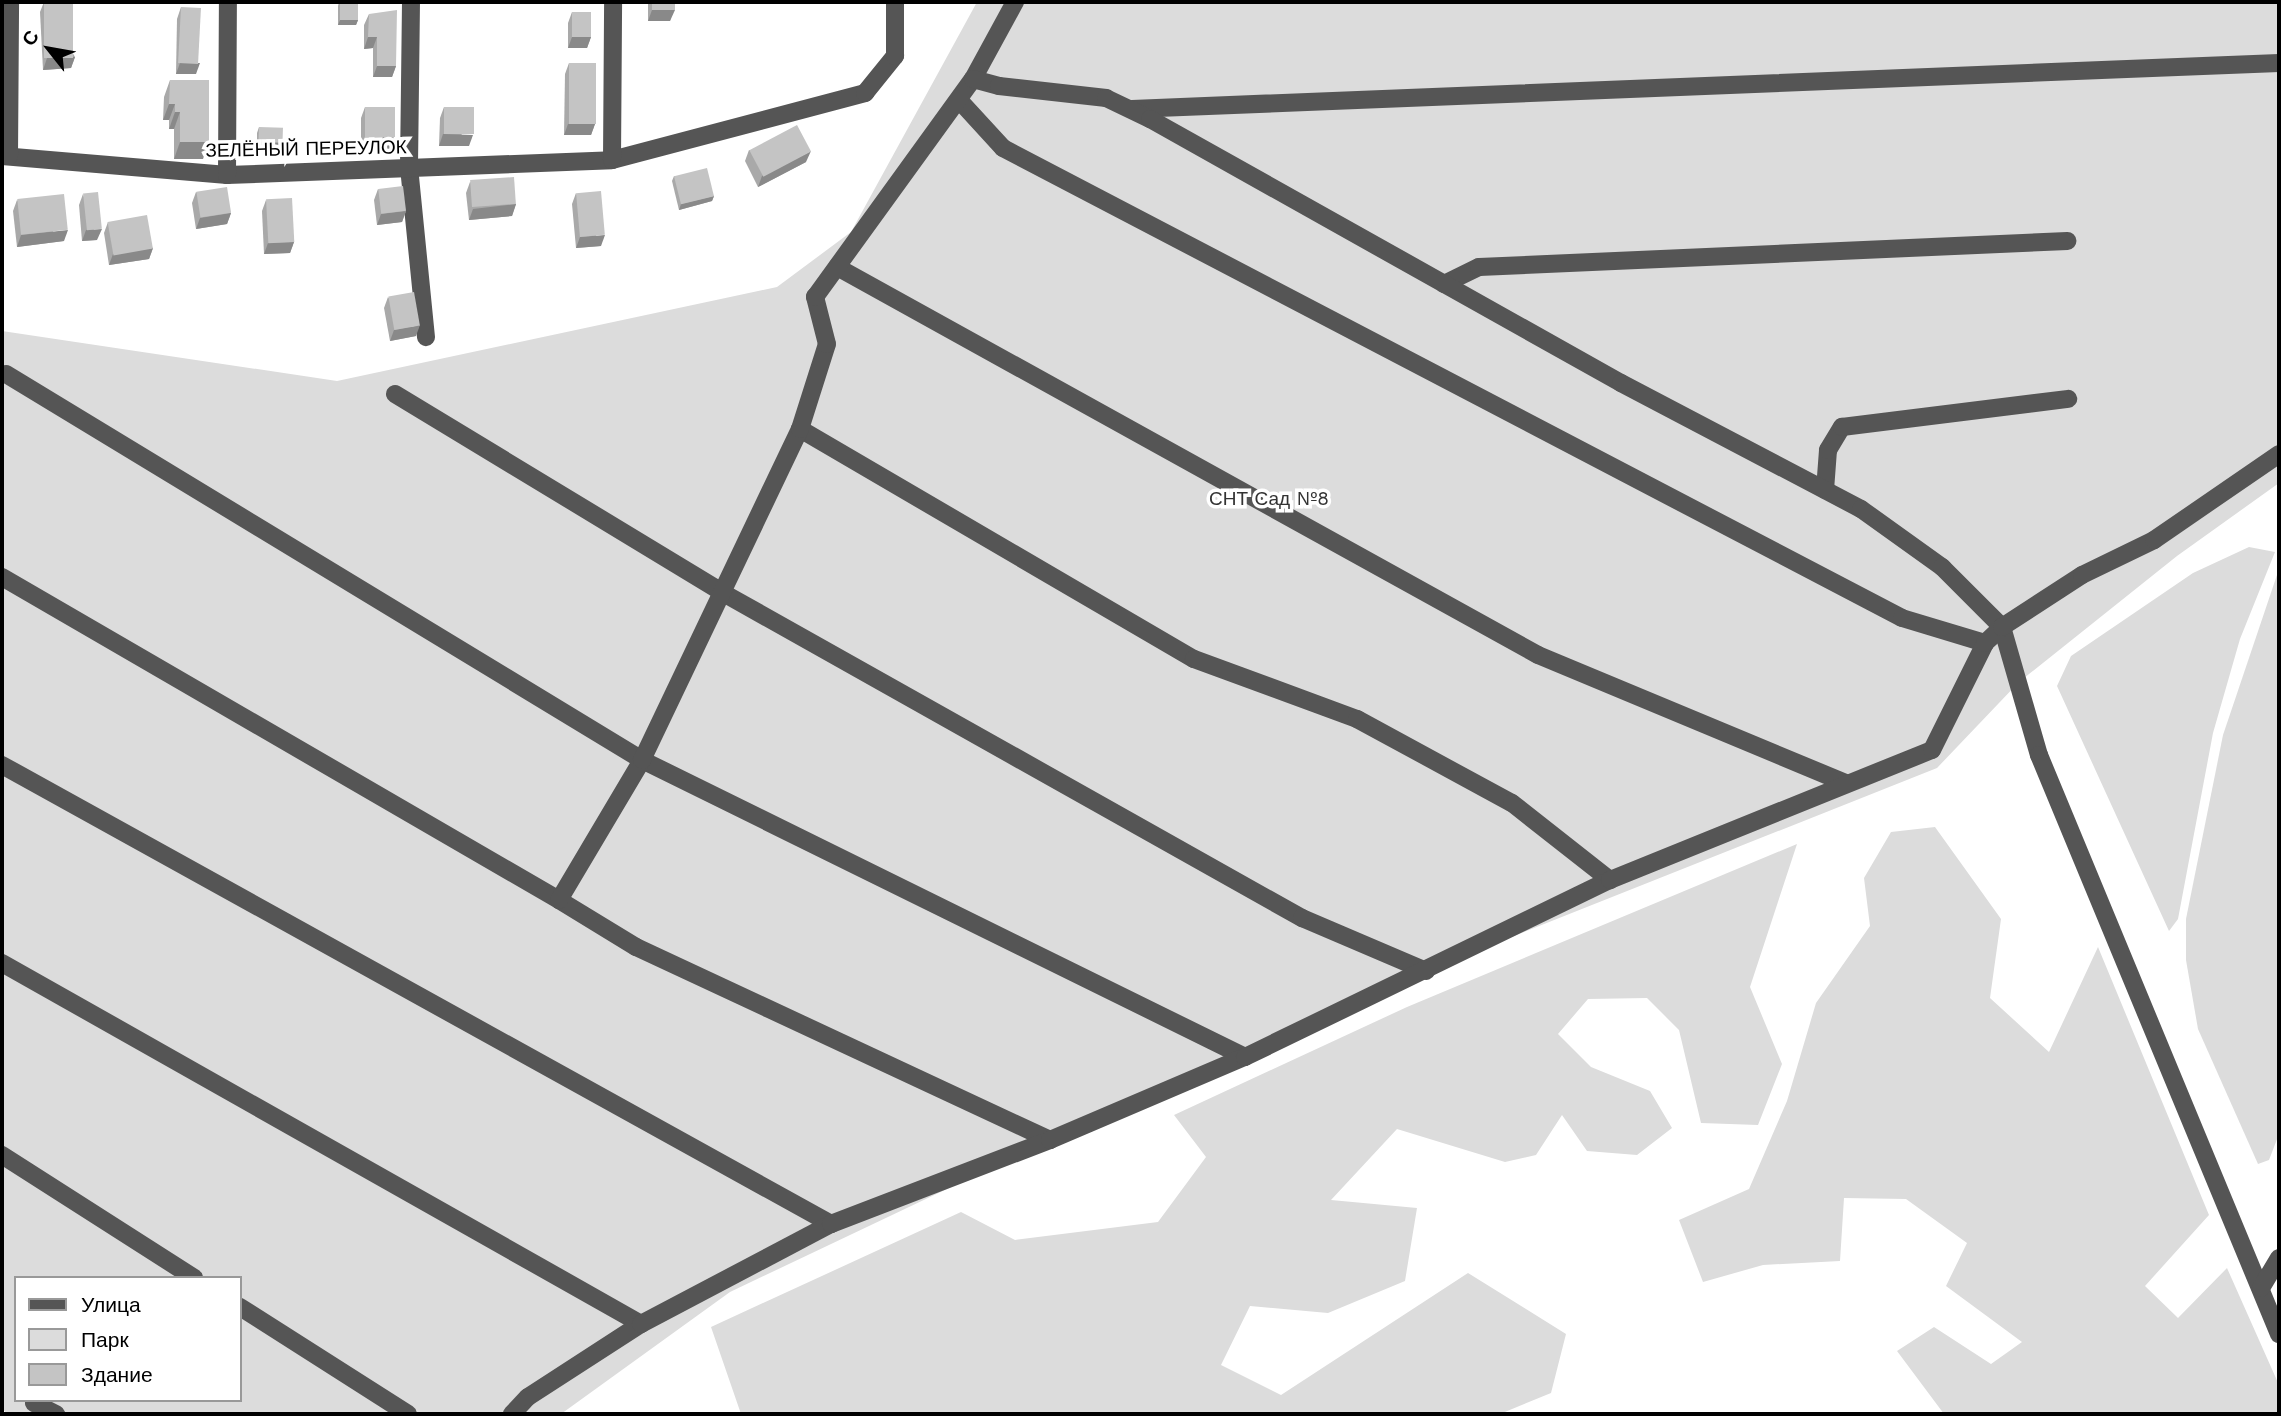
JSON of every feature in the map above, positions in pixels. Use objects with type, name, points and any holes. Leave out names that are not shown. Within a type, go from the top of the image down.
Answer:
[{"type":"street","points":[[5,156],[10,2]]},
{"type":"street","points":[[226,175],[228,2]]},
{"type":"street","points":[[411,2],[409,167],[426,337]]},
{"type":"street","points":[[612,160],[613,2]]},
{"type":"street","name":"ЗЕЛЁНЫЙ ПЕРЕУЛОК","points":[[5,156],[226,175],[612,160],[865,93],[895,56],[895,2]]},
{"type":"street","points":[[559,900],[642,760],[725,594],[800,429],[827,344],[815,297],[973,79],[1015,2]]},
{"type":"street","points":[[1129,109],[2279,62]]},
{"type":"street","points":[[973,79],[999,86],[1107,98],[1129,109],[1444,284],[1861,509],[1942,567],[2002,627],[2039,755],[2279,1334]]},
{"type":"street","points":[[958,100],[1003,148],[1902,618],[1985,643]]},
{"type":"street","points":[[1444,284],[1479,267],[2067,241]]},
{"type":"street","points":[[837,267],[1538,655],[1846,783]]},
{"type":"street","points":[[6,374],[642,760],[1245,1057]]},
{"type":"street","points":[[395,394],[725,594],[1301,918],[1426,971]]},
{"type":"street","points":[[1825,490],[1828,450],[1842,427],[2068,399]]},
{"type":"street","points":[[800,429],[1194,659],[1357,719],[1512,803],[1610,880]]},
{"type":"street","points":[[512,1414],[528,1397],[641,1324],[831,1224],[1050,1140],[1245,1057],[1610,880],[1932,750],[1985,643],[2002,627],[2082,575],[2154,540],[2279,454]]},
{"type":"street","points":[[2,577],[636,947],[1050,1140]]},
{"type":"street","points":[[2,765],[831,1224]]},
{"type":"street","points":[[2,963],[641,1324]]},
{"type":"street","points":[[2,1155],[191,1276]]},
{"type":"street","points":[[2260,1288],[2279,1258]]},
{"type":"street","points":[[242,1308],[408,1414]]},
{"type":"street","points":[[34,1403],[56,1414]]},
{"type":"green space","name":"СНТ Сад №8","points":[[977,2],[2279,2],[2279,483],[2177,556],[2019,682],[1937,768],[1426,971],[1050,1140],[730,1292],[561,1414],[7,1414],[2,1408],[2,331],[337,381],[777,287],[851,232]]},
{"type":"green space","points":[[2249,547],[2275,552],[2240,639],[2213,733],[2178,919],[2169,931],[2057,686],[2071,656],[2193,573]]},
{"type":"green space","points":[[2279,569],[2279,1134],[2269,1160],[2258,1164],[2198,1029],[2186,960],[2186,919],[2223,735]]},
{"type":"green space","points":[[1935,827],[2001,919],[1990,998],[2049,1052],[2098,947],[2209,1215],[2145,1286],[2178,1318],[2227,1268],[2279,1385],[2279,1414],[1944,1414],[1897,1351],[1934,1327],[1991,1364],[2022,1342],[1946,1286],[1967,1243],[1906,1199],[1844,1198],[1840,1261],[1763,1265],[1703,1282],[1679,1220],[1749,1189],[1787,1101],[1816,1003],[1870,926],[1864,878],[1891,832]]},
{"type":"green space","points":[[1797,844],[1750,987],[1782,1064],[1758,1125],[1701,1123],[1679,1030],[1647,998],[1588,999],[1558,1034],[1591,1067],[1650,1091],[1672,1128],[1637,1155],[1587,1151],[1562,1115],[1536,1155],[1505,1162],[1397,1129],[1331,1200],[1417,1208],[1405,1281],[1328,1313],[1250,1306],[1221,1365],[1281,1395],[1468,1273],[1566,1334],[1551,1393],[1500,1414],[741,1414],[711,1327],[961,1212],[1015,1240],[1158,1222],[1206,1157],[1174,1115],[1407,1007]]},
{"type":"building","points":[[44,2],[73,2],[73,58],[44,58]]},
{"type":"building","points":[[340,2],[358,2],[358,20],[340,20]]},
{"type":"building","points":[[652,2],[675,2],[675,10],[652,10]]},
{"type":"building","points":[[181,7],[201,8],[198,64],[178,63]]},
{"type":"building","points":[[397,10],[396,66],[377,66],[377,37],[368,37],[369,14]]},
{"type":"building","points":[[572,12],[591,12],[591,37],[572,37]]},
{"type":"building","points":[[569,63],[596,63],[596,124],[569,124]]},
{"type":"building","points":[[170,80],[209,80],[209,142],[180,142],[180,112],[175,112],[175,104],[169,104]]},
{"type":"building","points":[[365,107],[395,107],[395,137],[365,137]]},
{"type":"building","points":[[444,107],[474,107],[474,134],[444,134]]},
{"type":"building","points":[[797,125],[811,151],[763,177],[749,150]]},
{"type":"building","points":[[259,127],[283,128],[282,143],[258,142]]},
{"type":"building","points":[[707,168],[714,196],[681,204],[674,176]]},
{"type":"building","points":[[514,177],[516,204],[472,207],[470,180]]},
{"type":"building","points":[[403,186],[406,211],[381,214],[378,189]]},
{"type":"building","points":[[227,187],[231,213],[200,218],[196,192]]},
{"type":"building","points":[[601,191],[605,235],[580,237],[576,193]]},
{"type":"building","points":[[98,192],[102,229],[87,230],[83,194]]},
{"type":"building","points":[[64,194],[68,230],[21,235],[17,199]]},
{"type":"building","points":[[292,198],[294,242],[268,243],[266,199]]},
{"type":"building","points":[[147,215],[153,248],[114,255],[108,222]]},
{"type":"building","points":[[414,292],[420,325],[394,330],[388,297]]}]
